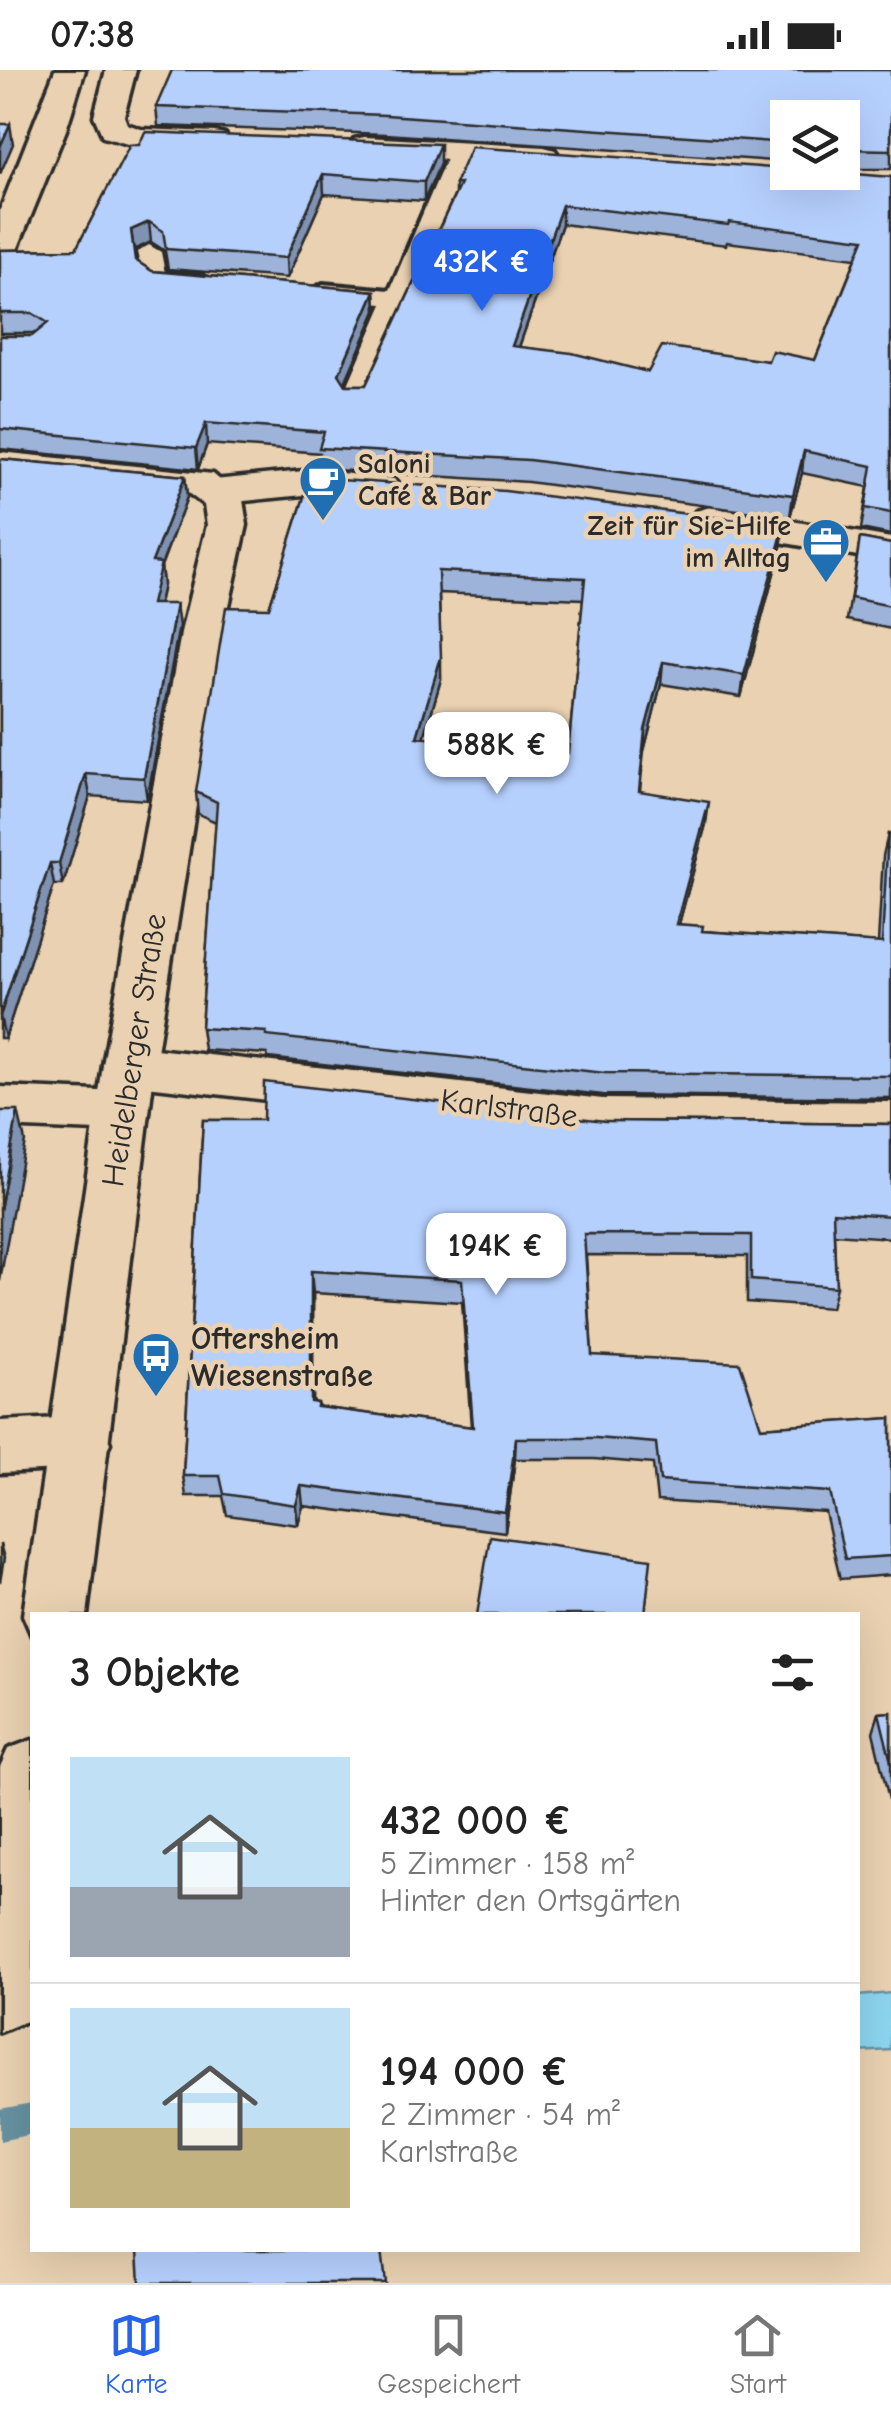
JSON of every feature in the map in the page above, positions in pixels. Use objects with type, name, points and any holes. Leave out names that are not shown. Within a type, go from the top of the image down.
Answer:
[{"type":"street","points":[[0,250],[50,130],[70,70]]},
{"type":"street","points":[[120,70],[108,116],[114,130],[138,138],[254,142]]},
{"type":"street","points":[[332,145],[576,159]]},
{"type":"street","points":[[0,464],[182,478],[199,482],[214,492],[314,482],[412,490]]},
{"type":"street","name":"Heidelberger Straße","points":[[55,1612],[126,1088],[203,628],[227,525],[223,500],[214,492]]},
{"type":"street","points":[[672,514],[891,550]]},
{"type":"street","name":"Karlstraße","points":[[0,1107],[126,1088],[603,1119],[891,1122]]},
{"type":"street","points":[[0,1447],[79,1443]]},
{"type":"street","points":[[0,1995],[30,1786]]},
{"type":"lane","points":[[357,396],[461,152]]},
{"type":"lane","points":[[149,252],[154,280],[229,285]]},
{"type":"lane","points":[[304,291],[398,298]]},
{"type":"water","points":[[891,1993],[891,2050],[860,2052],[860,1996]]},
{"type":"building","points":[[172,70],[891,70],[891,150],[860,149],[860,100],[770,100],[770,142],[386,115],[156,107]]},
{"type":"building","points":[[0,124],[10,124],[0,147]]},
{"type":"building","points":[[145,132],[440,144],[424,182],[323,174],[286,258],[166,249],[163,231],[149,222],[131,230],[135,260],[152,271],[375,291],[339,374],[346,385],[366,385],[460,184],[455,184],[471,147],[770,168],[770,190],[860,190],[860,174],[891,177],[891,513],[865,508],[872,466],[804,451],[793,495],[529,460],[319,448],[324,432],[206,423],[196,448],[0,429],[0,336],[32,336],[48,323],[32,313],[0,313],[0,250],[76,249],[130,145],[139,145]],"holes":[[[562,205],[728,225],[729,222],[864,239],[815,360],[772,351],[768,361],[662,346],[648,372],[572,353],[512,346]]]},
{"type":"building","points":[[0,459],[185,476],[152,562],[161,563],[151,604],[176,604],[144,778],[86,774],[59,863],[50,863],[0,1016]]},
{"type":"building","points":[[310,478],[505,491],[784,526],[744,675],[663,662],[645,730],[639,791],[709,802],[676,924],[703,926],[702,931],[882,943],[888,834],[891,835],[891,1076],[605,1073],[266,1036],[266,1032],[201,1028],[217,802],[196,792],[226,607],[269,608]],"holes":[[[438,571],[585,578],[568,753],[417,737],[441,657]]]},
{"type":"building","points":[[860,538],[891,544],[891,606],[851,598]]},
{"type":"building","points":[[264,1082],[605,1121],[891,1124],[891,1216],[833,1212],[836,1287],[751,1280],[751,1235],[584,1234],[592,1355],[740,1363],[761,1427],[891,1418],[891,1556],[845,1559],[830,1492],[660,1481],[656,1443],[516,1438],[505,1512],[301,1486],[296,1505],[224,1494],[220,1476],[183,1476],[203,1120],[263,1120]],"holes":[[[311,1271],[462,1280],[473,1427],[317,1407],[318,1403],[311,1402]]]},
{"type":"building","points":[[0,1111],[18,1111],[0,1210]]},
{"type":"building","points":[[490,1536],[651,1559],[645,1612],[477,1612]]},
{"type":"building","points":[[891,1712],[891,1762],[879,1713]]},
{"type":"building","points":[[138,2252],[381,2252],[385,2283],[140,2283]]},
{"type":"waterway","points":[[0,2125],[30,2119]]},
{"type":"place","name":"Saloni Café & Bar","points":[[323,522]]},
{"type":"place","name":"Zeit für Sie-Hilfe im Alltag","points":[[826,584]]},
{"type":"place","name":"Oftersheim Wiesenstraße","points":[[156,1398]]}]
